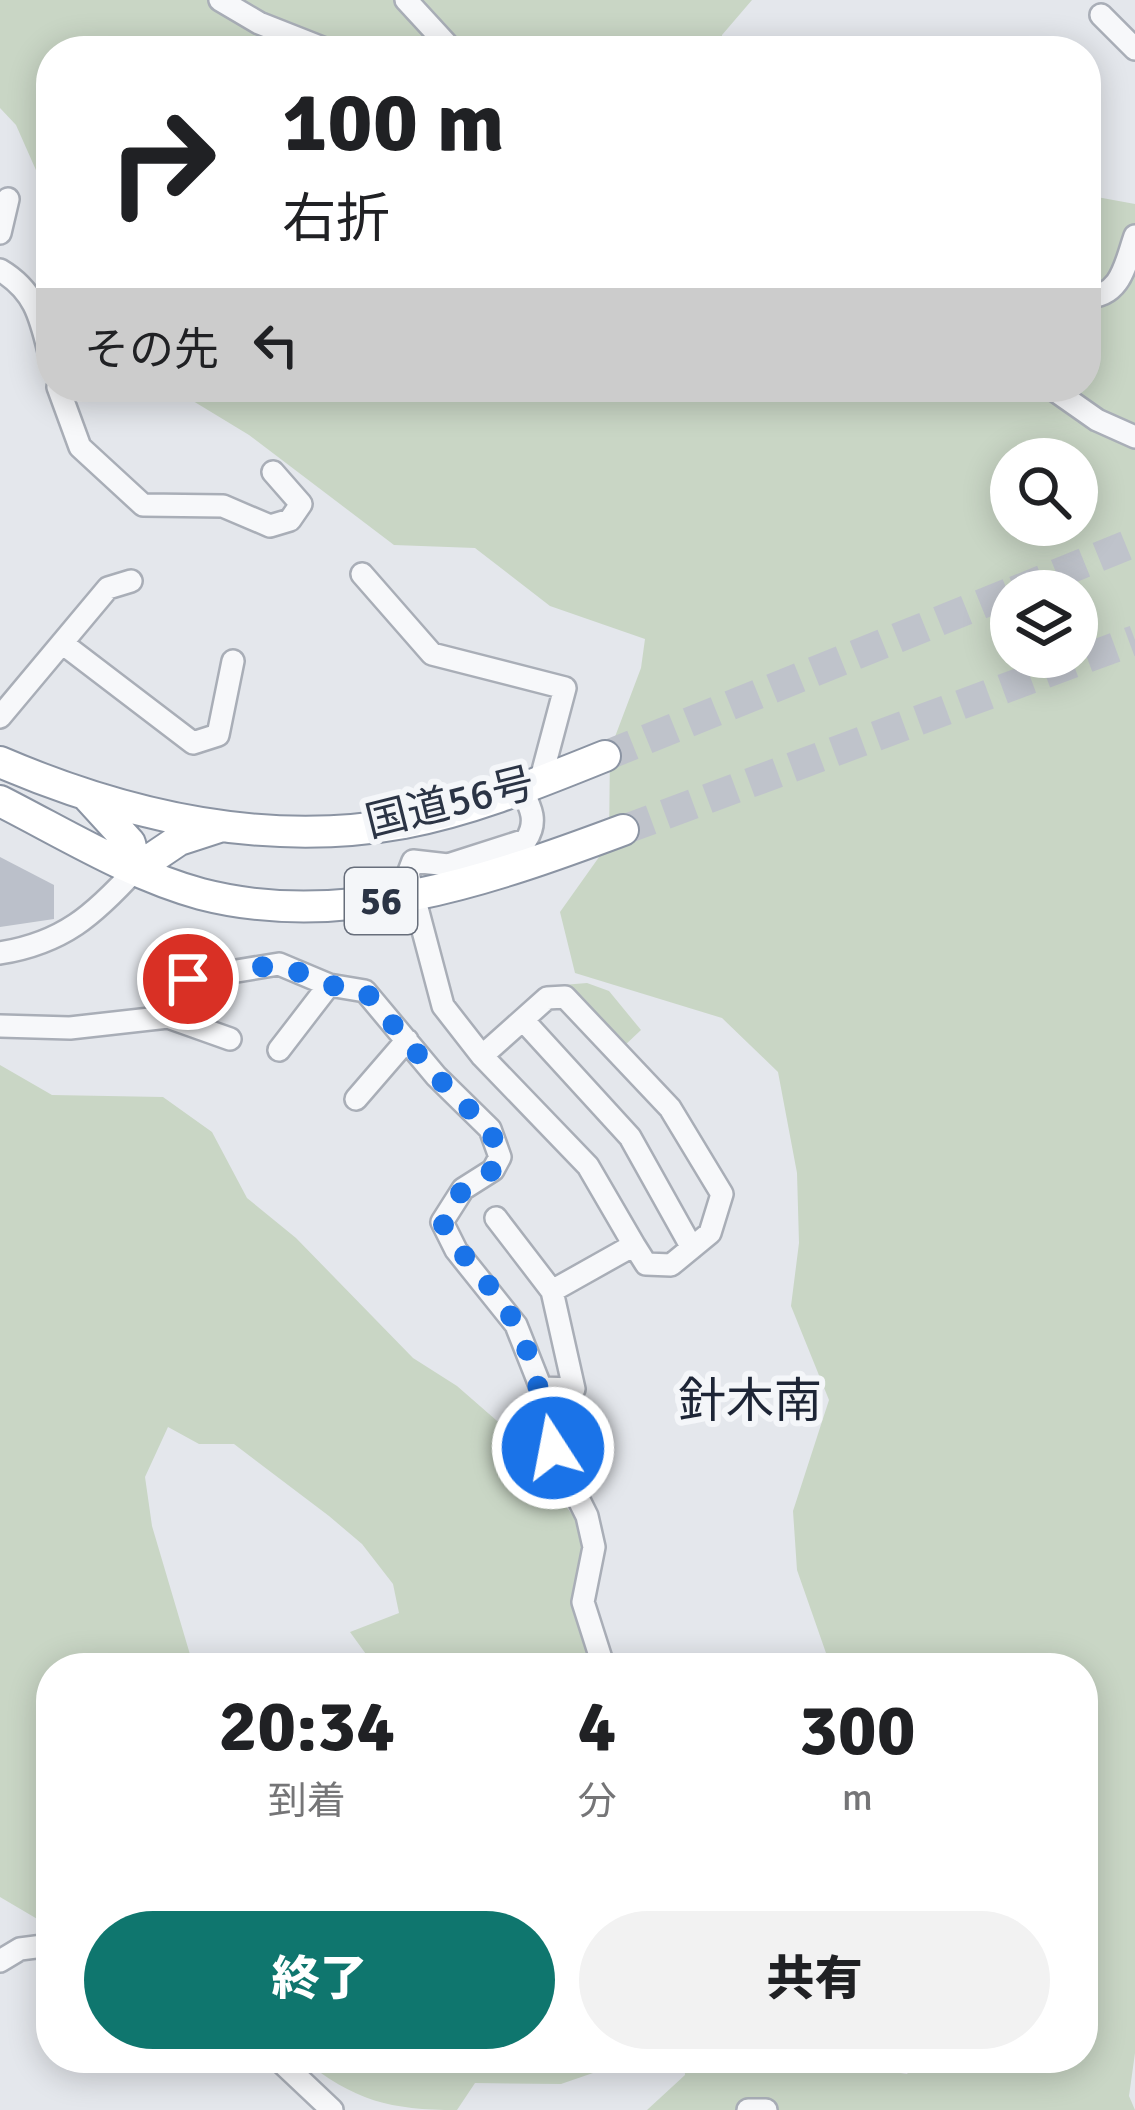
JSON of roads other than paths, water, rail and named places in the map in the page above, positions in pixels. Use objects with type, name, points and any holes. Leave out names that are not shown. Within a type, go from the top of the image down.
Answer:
[{"type":"highway","name":"国道56号","points":[[219,827],[305,831],[404,823],[531,786],[605,756]]},
{"type":"highway","name":"56","points":[[0,762],[88,797],[219,827]]},
{"type":"highway","points":[[88,797],[130,843],[136,869],[178,840],[219,827]]},
{"type":"highway","name":"56","points":[[0,801],[136,869]]},
{"type":"highway","name":"国道56号","points":[[136,869],[198,893],[268,908],[340,908],[414,896],[547,858],[623,830]]},
{"type":"street","points":[[220,0],[292,36]]},
{"type":"street","points":[[406,0],[439,36]]},
{"type":"street","points":[[1101,15],[1135,49]]},
{"type":"street","points":[[0,233],[8,199]]},
{"type":"street","points":[[1101,296],[1116,287],[1135,236]]},
{"type":"street","points":[[0,270],[25,284],[36,305]]},
{"type":"street","points":[[64,402],[80,447],[143,505],[223,506],[270,526],[290,520],[301,504],[273,472]]},
{"type":"street","points":[[1071,402],[1135,437]]},
{"type":"street","points":[[362,574],[432,654],[565,688],[531,786],[533,829],[526,840],[448,865],[413,861],[408,874],[443,1006],[482,1056],[588,1166],[646,1264],[671,1265],[710,1233],[722,1194],[670,1108],[565,997],[547,998],[482,1056]]},
{"type":"street","points":[[0,717],[108,589],[131,580]]},
{"type":"street","points":[[62,643],[193,743],[218,736],[233,661]]},
{"type":"street","points":[[0,952],[66,935],[101,909],[136,869]]},
{"type":"street","points":[[168,1017],[188,979],[279,964],[329,985],[365,991],[490,1130],[500,1156],[493,1170],[463,1189],[442,1222],[456,1250],[516,1325],[541,1388],[553,1448],[587,1516],[594,1547],[583,1602],[599,1653]]},
{"type":"street","points":[[279,1050],[329,985]]},
{"type":"street","points":[[0,1027],[70,1028],[168,1017],[230,1040]]},
{"type":"street","points":[[523,1020],[630,1137],[692,1248]]},
{"type":"street","points":[[356,1100],[407,1040]]},
{"type":"street","points":[[496,1218],[552,1291],[574,1389],[541,1388]]},
{"type":"street","points":[[552,1291],[634,1245]]},
{"type":"street","points":[[0,1961],[20,1949],[36,1947]]},
{"type":"street","points":[[293,2073],[332,2110]]},
{"type":"street","points":[[748,2110],[766,2110]]},
{"type":"tunnel","points":[[1066,570],[1135,542]]},
{"type":"tunnel","points":[[605,756],[990,600]]},
{"type":"tunnel","points":[[623,830],[1135,640]]},
{"type":"district","name":"針木南","points":[[750,1401]]}]
